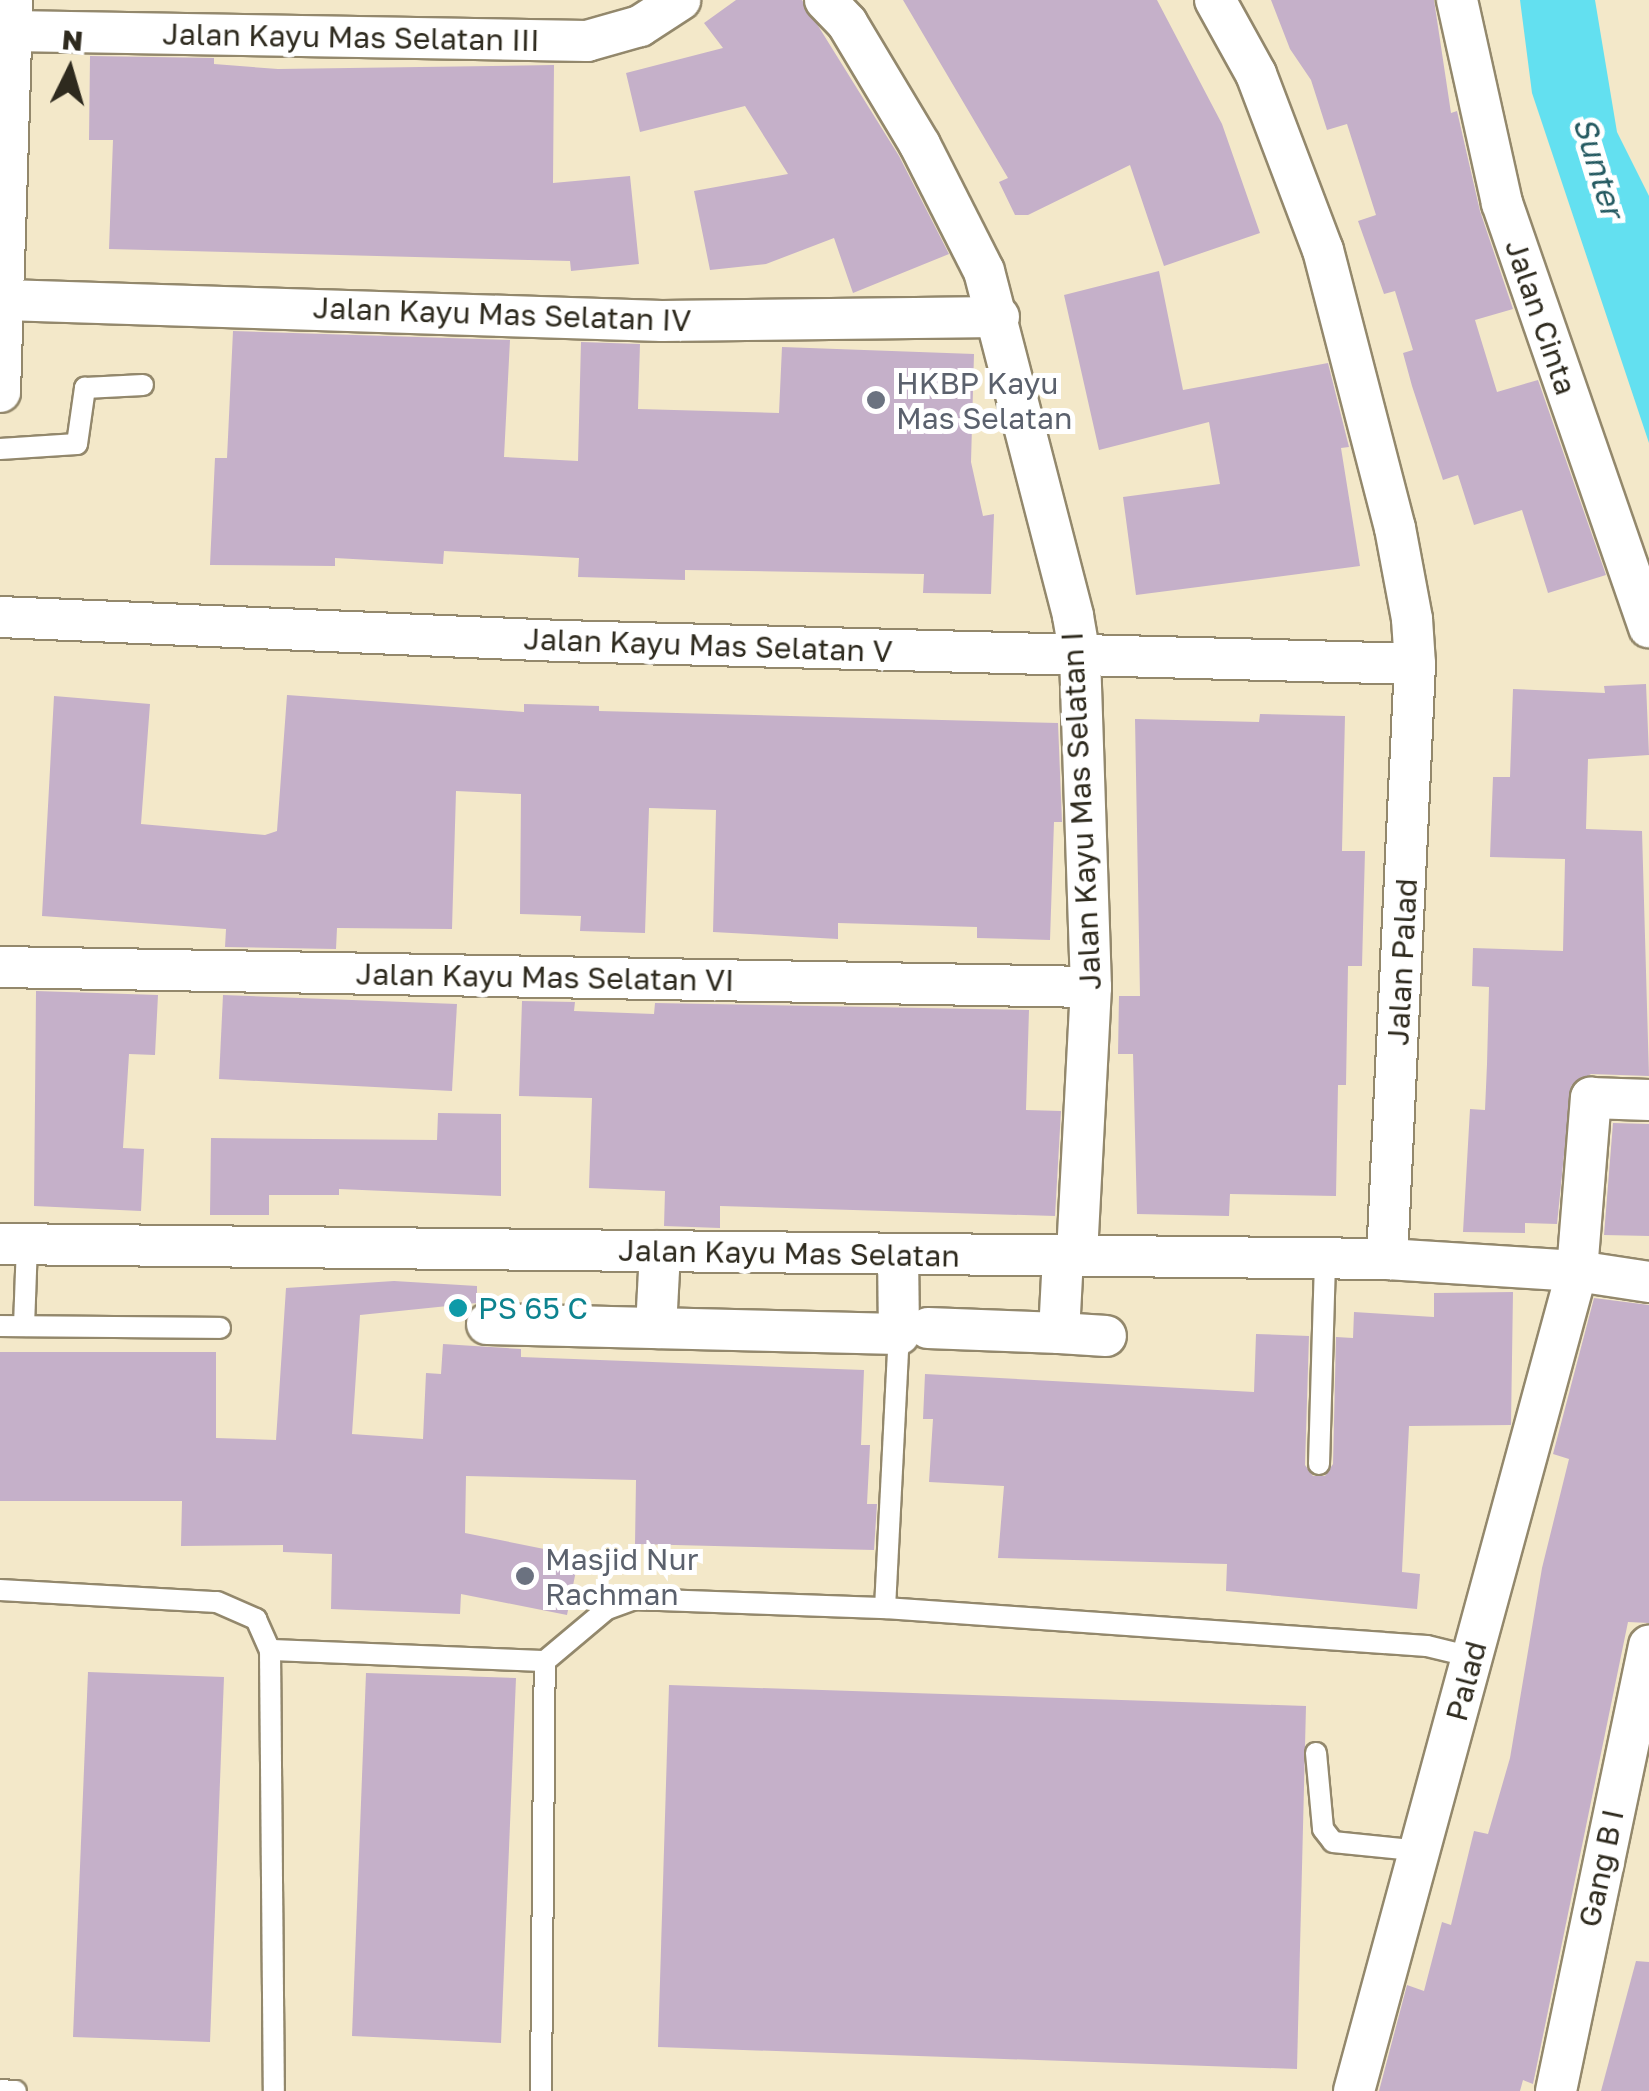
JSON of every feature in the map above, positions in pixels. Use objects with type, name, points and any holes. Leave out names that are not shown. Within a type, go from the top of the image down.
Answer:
[{"type":"street","name":"Jalan Kayu Mas Selatan III","points":[[12,16],[586,41],[640,26],[680,0]]},
{"type":"street","name":"Jalan Kayu Mas Selatan I","points":[[826,0],[846,23],[920,145],[984,271],[999,316],[1080,656],[1091,987],[1070,1256],[1059,1333]]},
{"type":"street","name":"Jalan Palad","points":[[1216,0],[1256,74],[1322,250],[1395,528],[1416,664],[1387,1259]]},
{"type":"street","name":"Jalan Cinta","points":[[1458,0],[1502,203],[1649,627]]},
{"type":"street","points":[[0,392],[12,16]]},
{"type":"street","name":"Jalan Kayu Mas Selatan IV","points":[[5,300],[662,321],[999,316]]},
{"type":"street","name":"Jalan Kayu Mas Selatan V","points":[[0,616],[1080,656],[1416,664]]},
{"type":"street","name":"Jalan Kayu Mas Selatan VI","points":[[0,967],[1091,987]]},
{"type":"street","name":"Palad","points":[[1354,2091],[1578,1271],[1590,1098],[1649,1100]]},
{"type":"street","name":"Jalan Kayu Mas Selatan","points":[[13,1244],[1387,1259],[1578,1271]]},
{"type":"street","points":[[656,1328],[660,1252]]},
{"type":"street","points":[[898,1254],[913,1331]]},
{"type":"street","points":[[1578,1271],[1649,1282]]},
{"type":"street","points":[[487,1324],[1106,1336]]},
{"type":"street","name":"Gang B I","points":[[1556,2091],[1641,1710],[1649,1646]]},
{"type":"lane","points":[[0,449],[77,444],[85,388],[143,385]]},
{"type":"lane","points":[[13,1244],[24,1326]]},
{"type":"lane","points":[[1319,1464],[1325,1258]]},
{"type":"lane","points":[[0,1326],[220,1328]]},
{"type":"lane","points":[[885,1608],[913,1331]]},
{"type":"lane","points":[[0,1590],[217,1602],[256,1619],[270,1650],[274,2091]]},
{"type":"lane","points":[[270,1650],[544,1661],[607,1609],[635,1598],[885,1608],[1426,1646],[1472,1657]]},
{"type":"lane","points":[[541,2091],[544,1661]]},
{"type":"lane","points":[[1316,1752],[1323,1829],[1334,1842],[1421,1851]]},
{"type":"lane","points":[[0,2090],[16,2091]]},
{"type":"water","name":"Sunter","points":[[1520,0],[1595,0],[1617,132],[1649,196],[1649,443],[1532,93]]},
{"type":"building","points":[[736,0],[802,0],[899,156],[949,254],[853,293],[834,238],[766,264],[710,270],[694,191],[788,174],[745,106],[640,132],[626,73],[723,48],[704,23]]},
{"type":"building","points":[[903,0],[1157,0],[1222,124],[1260,233],[1164,266],[1130,165],[1028,215],[1015,215],[999,182],[1008,178]]},
{"type":"building","points":[[1271,0],[1434,0],[1451,113],[1457,111],[1480,211],[1513,309],[1475,320],[1497,392],[1538,380],[1606,575],[1548,593],[1522,510],[1474,525],[1458,475],[1443,480],[1403,353],[1413,350],[1395,291],[1384,294],[1358,221],[1376,215],[1347,124],[1327,130],[1311,80],[1290,49]]},
{"type":"building","points":[[90,56],[214,58],[214,64],[278,69],[554,65],[553,183],[630,176],[639,264],[571,271],[570,261],[109,249],[113,140],[89,140]]},
{"type":"building","points":[[1159,271],[1183,390],[1328,363],[1349,447],[1341,448],[1360,566],[1136,595],[1123,497],[1220,484],[1209,422],[1099,450],[1064,295]]},
{"type":"building","points":[[233,331],[510,340],[504,457],[578,461],[581,342],[640,344],[638,409],[779,413],[782,347],[974,354],[971,462],[983,516],[994,514],[991,594],[923,593],[924,574],[685,570],[685,580],[578,577],[579,558],[444,551],[443,564],[335,558],[335,566],[210,565],[215,458],[227,458]]},
{"type":"building","points":[[1646,684],[1649,755],[1588,759],[1586,829],[1642,831],[1649,1076],[1591,1074],[1571,1086],[1557,1224],[1525,1223],[1525,1233],[1463,1232],[1470,1109],[1485,1110],[1487,1064],[1489,987],[1472,986],[1473,948],[1563,951],[1565,859],[1490,857],[1493,777],[1510,777],[1513,689],[1605,693],[1604,686]]},
{"type":"building","points":[[287,695],[524,712],[524,704],[599,706],[599,711],[1058,723],[1062,822],[1054,822],[1050,940],[977,938],[977,927],[838,923],[838,939],[713,932],[716,810],[649,808],[645,933],[580,931],[581,916],[520,914],[521,794],[456,791],[452,929],[337,928],[336,949],[225,947],[226,929],[42,916],[54,696],[150,704],[141,824],[265,835],[277,831]]},
{"type":"building","points":[[1260,714],[1345,716],[1342,851],[1365,851],[1362,966],[1348,966],[1346,1085],[1338,1085],[1336,1196],[1230,1194],[1229,1216],[1137,1214],[1133,1054],[1118,1054],[1119,996],[1140,996],[1135,719],[1259,722]]},
{"type":"building","points":[[36,991],[158,995],[155,1055],[129,1054],[123,1148],[144,1149],[141,1211],[34,1206]]},
{"type":"building","points":[[223,995],[457,1004],[452,1091],[219,1079]]},
{"type":"building","points":[[522,1001],[575,1002],[574,1011],[654,1014],[655,1003],[1029,1010],[1026,1110],[1061,1111],[1055,1216],[720,1206],[720,1228],[664,1226],[665,1191],[589,1188],[592,1098],[519,1096]]},
{"type":"building","points":[[438,1113],[501,1114],[501,1196],[339,1189],[339,1195],[269,1195],[269,1215],[210,1215],[211,1138],[437,1140]]},
{"type":"building","points":[[1613,1123],[1649,1124],[1649,1236],[1604,1235]]},
{"type":"building","points":[[394,1281],[477,1286],[477,1303],[360,1315],[352,1434],[423,1439],[426,1373],[441,1374],[443,1344],[521,1349],[521,1357],[864,1370],[861,1445],[870,1445],[867,1504],[877,1504],[874,1550],[635,1544],[636,1480],[466,1476],[465,1533],[579,1556],[567,1615],[461,1594],[460,1614],[331,1609],[332,1554],[283,1552],[283,1545],[181,1546],[182,1501],[0,1501],[0,1352],[216,1352],[216,1438],[276,1440],[286,1288]]},
{"type":"building","points":[[1513,1292],[1511,1425],[1409,1426],[1402,1572],[1420,1574],[1417,1609],[1226,1591],[1227,1564],[998,1558],[1004,1486],[929,1482],[933,1419],[923,1419],[925,1374],[1254,1392],[1256,1334],[1309,1336],[1305,1465],[1313,1476],[1325,1476],[1333,1464],[1336,1337],[1353,1338],[1354,1312],[1434,1317],[1434,1293]]},
{"type":"building","points":[[1594,1298],[1649,1305],[1649,1623],[1628,1622],[1533,2084],[1523,2080],[1520,2091],[1379,2091],[1407,1985],[1424,1991],[1442,1922],[1451,1925],[1474,1831],[1488,1834],[1510,1758],[1542,1568],[1569,1459],[1553,1454]]},
{"type":"building","points":[[88,1672],[224,1677],[210,2042],[73,2037]]},
{"type":"building","points":[[366,1673],[516,1678],[501,2043],[352,2036]]},
{"type":"building","points":[[669,1685],[1306,1706],[1297,2069],[658,2047]]},
{"type":"building","points":[[1636,1961],[1649,1962],[1649,2091],[1601,2091]]},
{"type":"place","name":"HKBP Kayu Mas Selatan","points":[[876,400]]},
{"type":"place","name":"PS 65 C","points":[[458,1308]]},
{"type":"place","name":"Masjid Nur Rachman","points":[[525,1576]]}]
